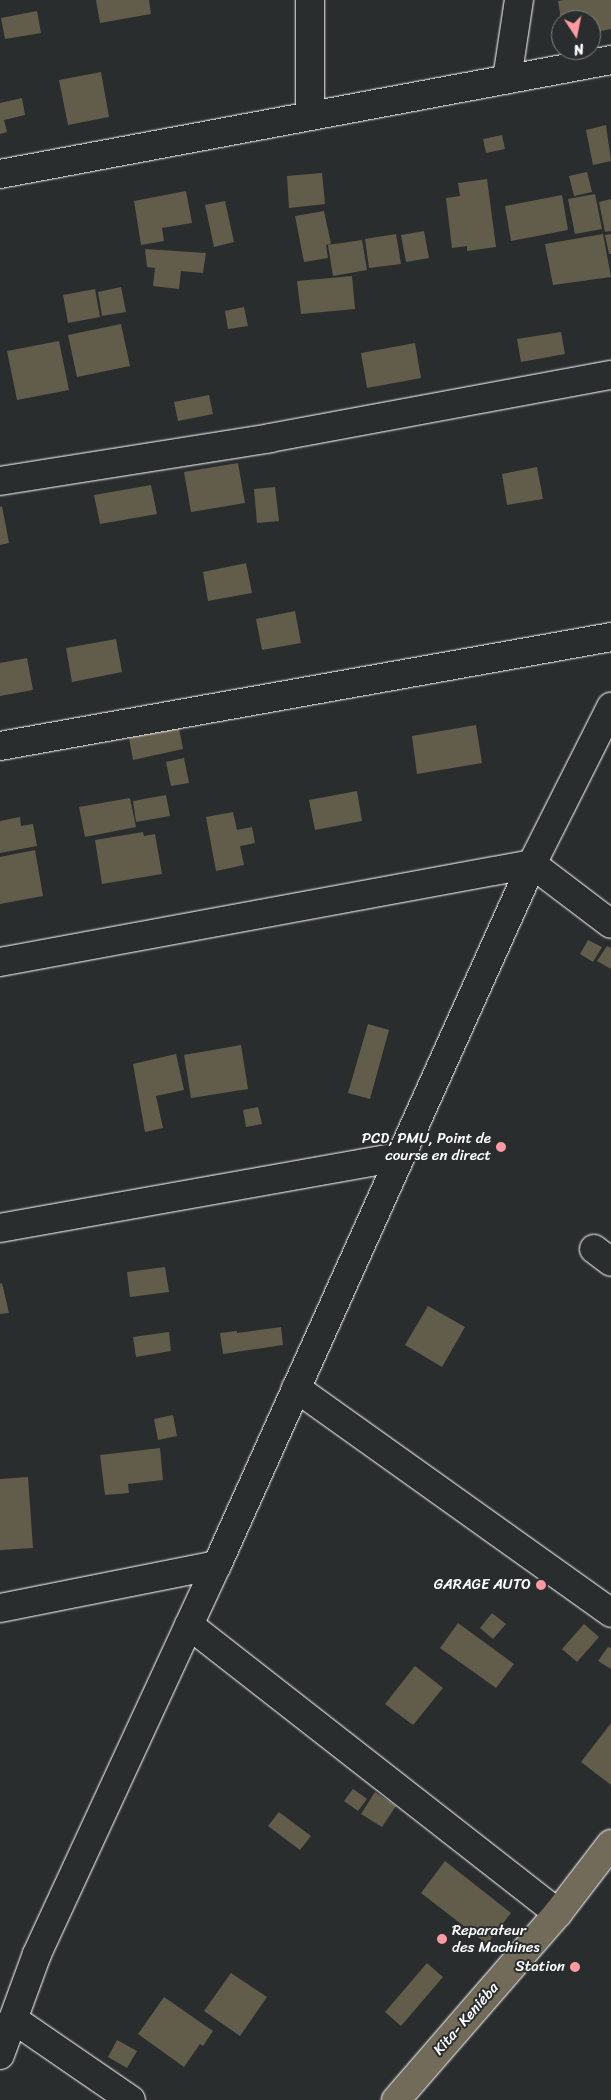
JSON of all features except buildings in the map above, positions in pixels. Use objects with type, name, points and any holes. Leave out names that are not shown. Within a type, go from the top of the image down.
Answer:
[{"type":"main road","name":"Kita- Keniéba","points":[[396,2100],[558,1913],[611,1844]]},
{"type":"street","points":[[310,0],[310,116]]},
{"type":"street","points":[[507,79],[519,0]]},
{"type":"street","points":[[0,174],[611,60]]},
{"type":"street","points":[[0,481],[270,438],[611,374]]},
{"type":"street","points":[[0,746],[611,638]]},
{"type":"street","points":[[0,2055],[37,1954],[217,1565],[532,864],[611,707]]},
{"type":"street","points":[[0,962],[532,864],[611,924]]},
{"type":"street","points":[[0,1228],[400,1157]]},
{"type":"street","points":[[296,1388],[611,1613]]},
{"type":"street","points":[[0,1608],[217,1565]]},
{"type":"street","points":[[189,1626],[558,1913]]},
{"type":"street","points":[[13,2019],[131,2100]]},
{"type":"place","name":"PCD, PMU, Point de course en direct","points":[[501,1147]]},
{"type":"place","name":"GARAGE AUTO","points":[[541,1585]]},
{"type":"place","name":"Reparateur des Machines","points":[[442,1939]]},
{"type":"place","name":"Station","points":[[575,1967]]}]
